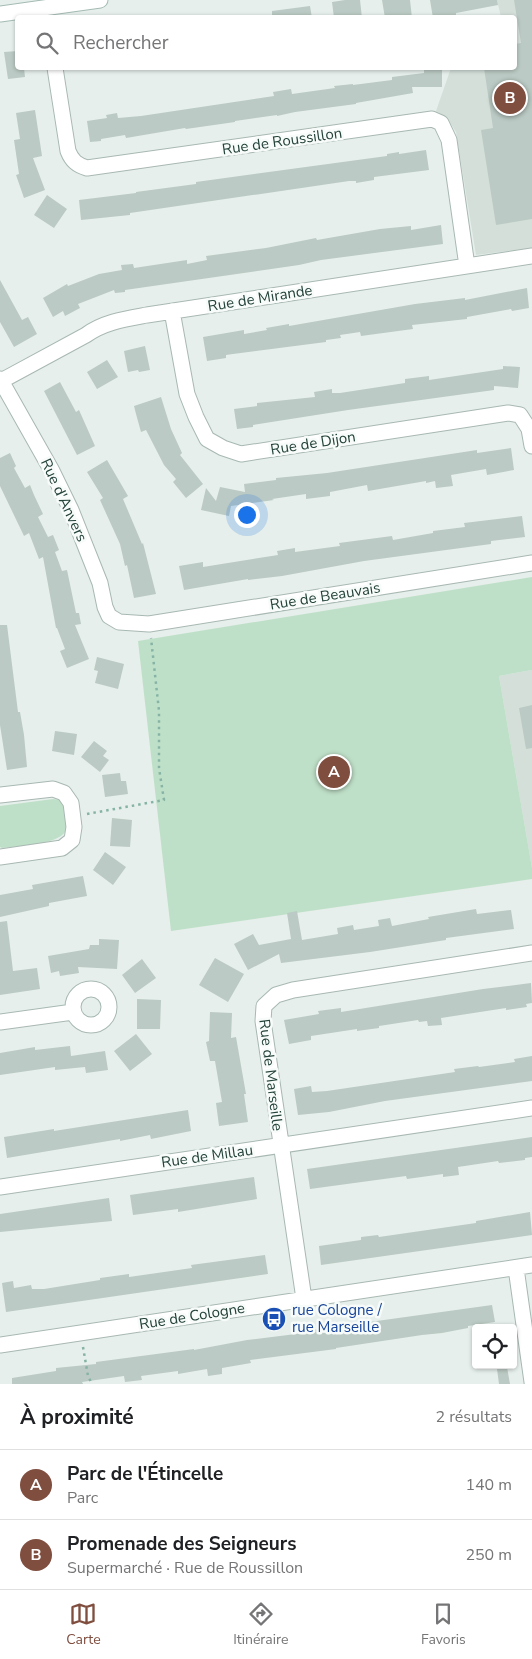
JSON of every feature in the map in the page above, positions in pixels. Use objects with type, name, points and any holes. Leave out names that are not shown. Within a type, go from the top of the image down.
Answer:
[{"type":"street","points":[[0,14],[47,13],[100,0]]},
{"type":"street","name":"Rue de Roussillon","points":[[55,70],[68,152],[71,159],[79,166],[87,168],[432,119],[441,123],[449,140],[467,266]]},
{"type":"street","name":"Rue de Mirande","points":[[1,380],[86,336],[98,327],[137,317],[532,256]]},
{"type":"street","name":"Rue de Dijon","points":[[172,311],[187,394],[196,416],[207,439],[232,451],[241,454],[508,413],[520,414],[529,429],[532,446]]},
{"type":"street","name":"Rue d'Anvers","points":[[1,380],[52,471],[86,545],[100,583],[109,616],[119,622]]},
{"type":"street","name":"Rue de Beauvais","points":[[119,622],[150,624],[532,563]]},
{"type":"street","points":[[0,795],[53,789],[64,792],[71,804],[74,827],[72,840],[62,848],[0,858]]},
{"type":"street","name":"Rue de Marseille","points":[[304,1299],[280,1145],[263,1020],[264,1006],[276,996],[293,990],[532,952]]},
{"type":"street","points":[[0,1022],[73,1012]]},
{"type":"street","name":"Rue de Millau","points":[[0,1187],[532,1108]]},
{"type":"street","name":"Rue de Cologne","points":[[0,1346],[532,1265]]},
{"type":"street","points":[[516,1268],[532,1382]]},
{"type":"path","points":[[73,816],[164,800],[159,768],[159,711],[150,624]]},
{"type":"path","points":[[81,1333],[88,1376],[92,1384]]},
{"type":"shaded area","points":[[497,0],[532,0],[532,248],[476,255],[456,132],[447,118],[436,111],[450,70],[517,70],[517,15],[501,15]]},
{"type":"shaded area","points":[[532,670],[532,868],[499,676]]},
{"type":"green space","points":[[532,577],[532,670],[499,676],[532,868],[532,879],[171,931],[138,641]]},
{"type":"green space","points":[[53,799],[60,800],[65,805],[68,823],[64,834],[39,844],[0,847],[0,806]]},
{"type":"building","points":[[360,0],[362,15],[334,15],[332,2]]},
{"type":"building","points":[[382,0],[410,0],[412,15],[384,15]]},
{"type":"building","points":[[430,0],[497,0],[498,5],[456,13],[456,15],[432,15]]},
{"type":"building","points":[[514,0],[532,0],[532,219],[496,225],[481,130],[493,128],[484,70],[517,70],[517,44],[521,43]]},
{"type":"building","points":[[310,6],[312,15],[272,15],[272,11]]},
{"type":"building","points":[[15,51],[15,70],[24,70],[25,77],[8,79],[4,52]]},
{"type":"building","points":[[424,70],[442,70],[442,87],[412,87],[413,93],[356,104],[126,138],[125,135],[90,142],[87,121],[107,118],[106,115],[117,113],[118,118],[141,116],[274,96],[273,92],[291,89],[292,94],[335,88],[334,86],[392,80],[392,77],[424,73]]},
{"type":"building","points":[[35,110],[42,156],[33,158],[45,190],[24,198],[16,175],[19,174],[14,140],[20,139],[16,113]]},
{"type":"building","points":[[426,150],[429,170],[374,177],[374,180],[356,183],[356,181],[349,181],[130,213],[130,215],[81,220],[79,200],[387,156],[387,154],[399,152],[399,154]]},
{"type":"building","points":[[47,195],[67,209],[54,228],[34,215]]},
{"type":"building","points":[[441,225],[443,244],[321,260],[299,265],[125,290],[125,292],[115,293],[114,290],[78,304],[80,308],[65,316],[63,311],[53,317],[43,298],[67,284],[68,286],[99,274],[122,270],[121,265],[133,264],[134,268],[187,260],[187,264],[207,260],[206,256],[266,248],[316,238],[317,240],[380,229],[411,226],[411,230]]},
{"type":"building","points":[[0,280],[22,320],[28,317],[37,334],[14,347],[0,322]]},
{"type":"building","points":[[527,288],[529,308],[512,311],[511,309],[467,317],[467,319],[412,325],[413,329],[361,336],[360,332],[340,335],[341,338],[326,340],[326,342],[226,355],[226,358],[207,361],[203,337],[244,330],[244,334],[289,324],[289,326],[415,304],[465,298],[465,300]]},
{"type":"building","points":[[145,346],[150,370],[128,372],[124,351]]},
{"type":"building","points":[[107,360],[118,377],[97,389],[87,372]]},
{"type":"building","points":[[503,366],[520,367],[518,388],[494,386],[494,390],[348,410],[237,429],[234,409],[257,406],[257,403],[315,397],[314,392],[332,389],[332,393],[340,393],[405,383],[405,379],[429,376],[429,380],[503,369]]},
{"type":"building","points":[[60,382],[76,412],[79,410],[95,446],[77,455],[44,391]]},
{"type":"building","points":[[161,397],[171,429],[182,453],[180,455],[203,484],[186,498],[173,482],[176,479],[164,465],[146,430],[141,432],[134,406]]},
{"type":"building","points":[[511,448],[514,470],[487,475],[486,469],[451,475],[453,486],[436,488],[435,481],[426,483],[426,481],[368,491],[367,485],[330,492],[330,496],[306,499],[306,494],[231,506],[229,516],[201,510],[206,488],[216,501],[220,487],[245,492],[244,484],[276,480],[276,478],[327,473],[477,450],[477,453]]},
{"type":"building","points":[[10,453],[16,466],[14,468],[25,488],[30,485],[43,514],[38,517],[48,537],[53,535],[59,550],[55,552],[62,571],[67,570],[76,613],[79,613],[81,624],[75,625],[89,659],[67,668],[60,651],[65,649],[56,628],[43,557],[39,559],[29,533],[24,536],[0,486],[0,458]]},
{"type":"building","points":[[107,460],[128,496],[123,499],[143,543],[156,594],[134,598],[127,565],[125,566],[120,544],[100,500],[103,498],[87,472]]},
{"type":"building","points":[[522,516],[525,537],[491,541],[491,544],[364,561],[282,576],[248,579],[184,590],[179,566],[203,562],[203,567],[278,555],[277,551],[295,548],[295,552],[340,546],[339,543],[392,536],[393,540],[433,533],[433,531],[465,527],[464,523]]},
{"type":"building","points":[[0,625],[7,625],[27,767],[7,770],[0,725]]},
{"type":"building","points":[[97,657],[124,664],[118,689],[95,683],[98,671],[94,670]]},
{"type":"building","points":[[532,705],[532,748],[526,749],[519,708]]},
{"type":"building","points":[[55,731],[77,734],[74,755],[52,751]]},
{"type":"building","points":[[94,741],[107,751],[103,756],[109,760],[100,772],[81,757]]},
{"type":"building","points":[[120,773],[121,781],[126,781],[128,794],[105,797],[102,775]]},
{"type":"building","points":[[112,818],[132,820],[130,847],[110,846]]},
{"type":"building","points":[[105,852],[126,867],[113,885],[93,870]]},
{"type":"building","points":[[83,876],[87,896],[49,903],[49,906],[0,917],[0,895],[33,889],[32,885]]},
{"type":"building","points":[[476,909],[477,914],[511,910],[514,929],[446,938],[446,940],[370,952],[281,963],[279,954],[248,970],[234,944],[253,934],[259,945],[291,939],[287,913],[297,911],[302,940],[338,934],[337,928],[353,925],[354,930],[379,926],[378,920],[390,918],[392,926],[429,919],[428,917]]},
{"type":"building","points":[[7,921],[13,971],[37,968],[40,989],[0,995],[0,922]]},
{"type":"building","points":[[99,939],[119,940],[117,969],[78,967],[79,973],[60,976],[59,971],[51,973],[48,956],[89,949],[90,945],[99,945]]},
{"type":"building","points":[[215,958],[244,974],[228,1002],[199,985]]},
{"type":"building","points":[[142,959],[156,978],[135,993],[122,975]]},
{"type":"building","points":[[531,983],[532,1003],[526,1004],[527,1007],[506,1010],[506,1008],[441,1018],[442,1025],[428,1026],[427,1021],[419,1022],[418,1020],[379,1026],[379,1028],[357,1031],[357,1029],[311,1036],[311,1040],[289,1044],[284,1020],[319,1014],[318,1011],[341,1008],[341,1012]]},
{"type":"building","points":[[137,999],[161,1000],[160,1029],[137,1029]]},
{"type":"building","points":[[210,1012],[232,1013],[231,1038],[236,1037],[246,1094],[244,1094],[248,1122],[219,1126],[216,1103],[222,1102],[215,1061],[210,1061],[206,1042],[209,1041]]},
{"type":"building","points":[[136,1034],[152,1054],[130,1071],[114,1051]]},
{"type":"building","points":[[70,1046],[71,1056],[105,1051],[108,1070],[86,1073],[85,1067],[55,1070],[55,1067],[0,1075],[0,1053],[35,1047],[35,1050]]},
{"type":"building","points":[[532,1056],[532,1081],[298,1115],[294,1089],[311,1086],[312,1092],[327,1091],[455,1072],[454,1069],[515,1062],[514,1059]]},
{"type":"building","points":[[188,1110],[191,1131],[151,1139],[150,1135],[120,1141],[120,1139],[7,1158],[4,1137]]},
{"type":"building","points":[[532,1137],[532,1157],[525,1158],[525,1160],[499,1163],[498,1161],[458,1167],[459,1175],[443,1177],[443,1174],[407,1179],[406,1176],[310,1189],[307,1169]]},
{"type":"building","points":[[254,1177],[257,1199],[178,1212],[178,1209],[133,1215],[130,1195]]},
{"type":"building","points":[[109,1198],[112,1221],[0,1232],[0,1214]]},
{"type":"building","points":[[530,1212],[532,1235],[321,1265],[319,1246],[361,1240],[361,1237],[378,1235],[379,1237],[476,1223],[476,1221]]},
{"type":"building","points":[[265,1255],[268,1274],[6,1312],[2,1283],[13,1281],[14,1288],[31,1285],[32,1289],[44,1289],[100,1280],[100,1278],[129,1274],[129,1277],[192,1268],[191,1265]]},
{"type":"building","points":[[492,1305],[495,1322],[472,1324],[468,1328],[442,1333],[250,1360],[251,1363],[222,1368],[222,1374],[208,1376],[207,1369],[178,1374],[178,1371],[141,1376],[142,1380],[125,1382],[124,1376],[82,1382],[83,1384],[12,1384],[12,1378],[56,1371],[56,1368],[194,1350],[247,1340],[312,1332],[312,1330]]},
{"type":"building","points":[[497,1369],[507,1369],[510,1384],[499,1384]]},
{"type":"place","name":"Promenade des Seigneurs","points":[[510,98]]},
{"type":"place","name":"Parc de l'Étincelle","points":[[334,772]]},
{"type":"place","name":"rue Cologne / rue Marseille","points":[[274,1319]]}]
